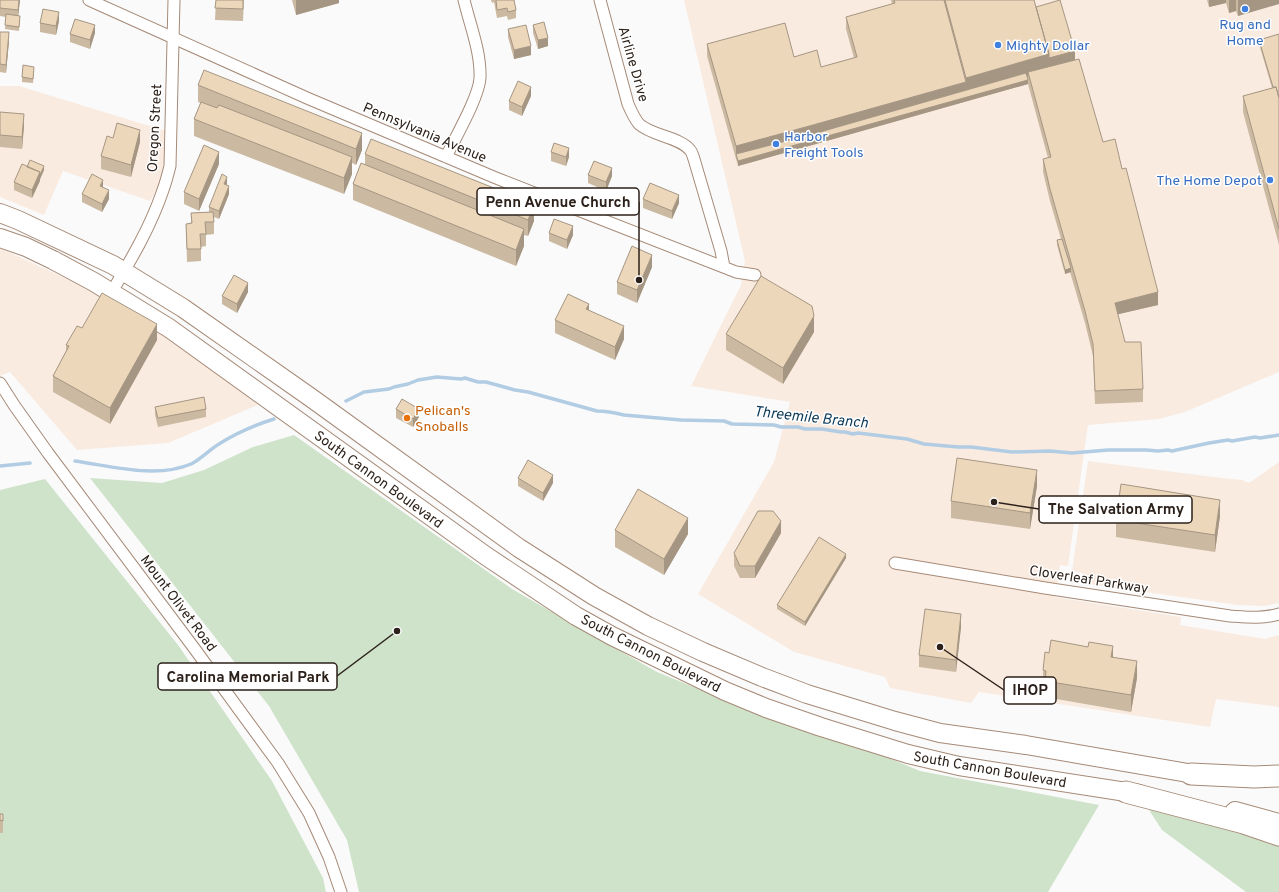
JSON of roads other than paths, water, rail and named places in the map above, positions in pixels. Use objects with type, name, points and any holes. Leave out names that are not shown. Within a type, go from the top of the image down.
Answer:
[{"type":"highway","points":[[1191,774],[1254,777],[1279,776]]},
{"type":"highway","points":[[1126,792],[1244,823],[1279,835]]},
{"type":"main road","name":"South Cannon Boulevard","points":[[0,213],[113,265],[183,308],[310,397],[519,548],[594,596],[648,626],[703,652],[807,694],[940,733],[1026,745],[1242,782],[1279,783]]},
{"type":"main road","name":"South Cannon Boulevard","points":[[0,238],[26,247],[52,260],[169,328],[486,556],[576,616],[612,636],[725,691],[766,708],[821,727],[908,754],[959,766],[1215,806],[1279,823]]},
{"type":"street","name":"Pennsylvania Avenue","points":[[89,0],[307,98],[496,178],[724,268],[736,272],[755,275]]},
{"type":"street","name":"Oregon Street","points":[[111,293],[149,226],[164,190],[170,166],[174,0]]},
{"type":"street","points":[[446,157],[471,105],[480,79],[479,55],[464,0]]},
{"type":"street","name":"Airline Drive","points":[[600,0],[628,104],[633,115],[639,124],[650,131],[682,144],[690,150],[721,251],[724,268]]},
{"type":"street","name":"Mount Olivet Road","points":[[0,383],[48,453],[278,763],[309,813],[329,857],[340,892]]},
{"type":"street","name":"Cloverleaf Parkway","points":[[895,563],[1056,590],[1230,616],[1251,618],[1279,614]]},
{"type":"waterway","name":"Threemile Branch","points":[[346,401],[364,392],[389,389],[418,380],[437,377],[465,378],[528,392],[597,411],[624,415],[681,420],[724,421],[732,424],[774,425],[781,427],[822,429],[853,434],[858,433],[907,439],[924,444],[971,447],[1012,452],[1050,451],[1072,453],[1108,450],[1172,451],[1228,440],[1232,441],[1279,435]]},
{"type":"waterway","name":"Threemile Branch","points":[[75,461],[133,470],[163,471],[191,464],[215,446],[232,436],[274,419]]},
{"type":"waterway","name":"Threemile Branch","points":[[0,466],[30,463]]},
{"type":"place","name":"Rug and Home","points":[[1245,9]]},
{"type":"place","name":"Mighty Dollar","points":[[998,45]]},
{"type":"place","name":"Harbor Freight Tools","points":[[776,144]]},
{"type":"place","name":"The Home Depot","points":[[1270,180]]},
{"type":"place","name":"Penn Avenue Church","points":[[639,280]]},
{"type":"place","name":"Pelican's Snoballs","points":[[407,418]]},
{"type":"place","name":"The Salvation Army","points":[[994,502]]},
{"type":"place","name":"Carolina Memorial Park","points":[[397,631]]},
{"type":"place","name":"IHOP","points":[[940,647]]}]
